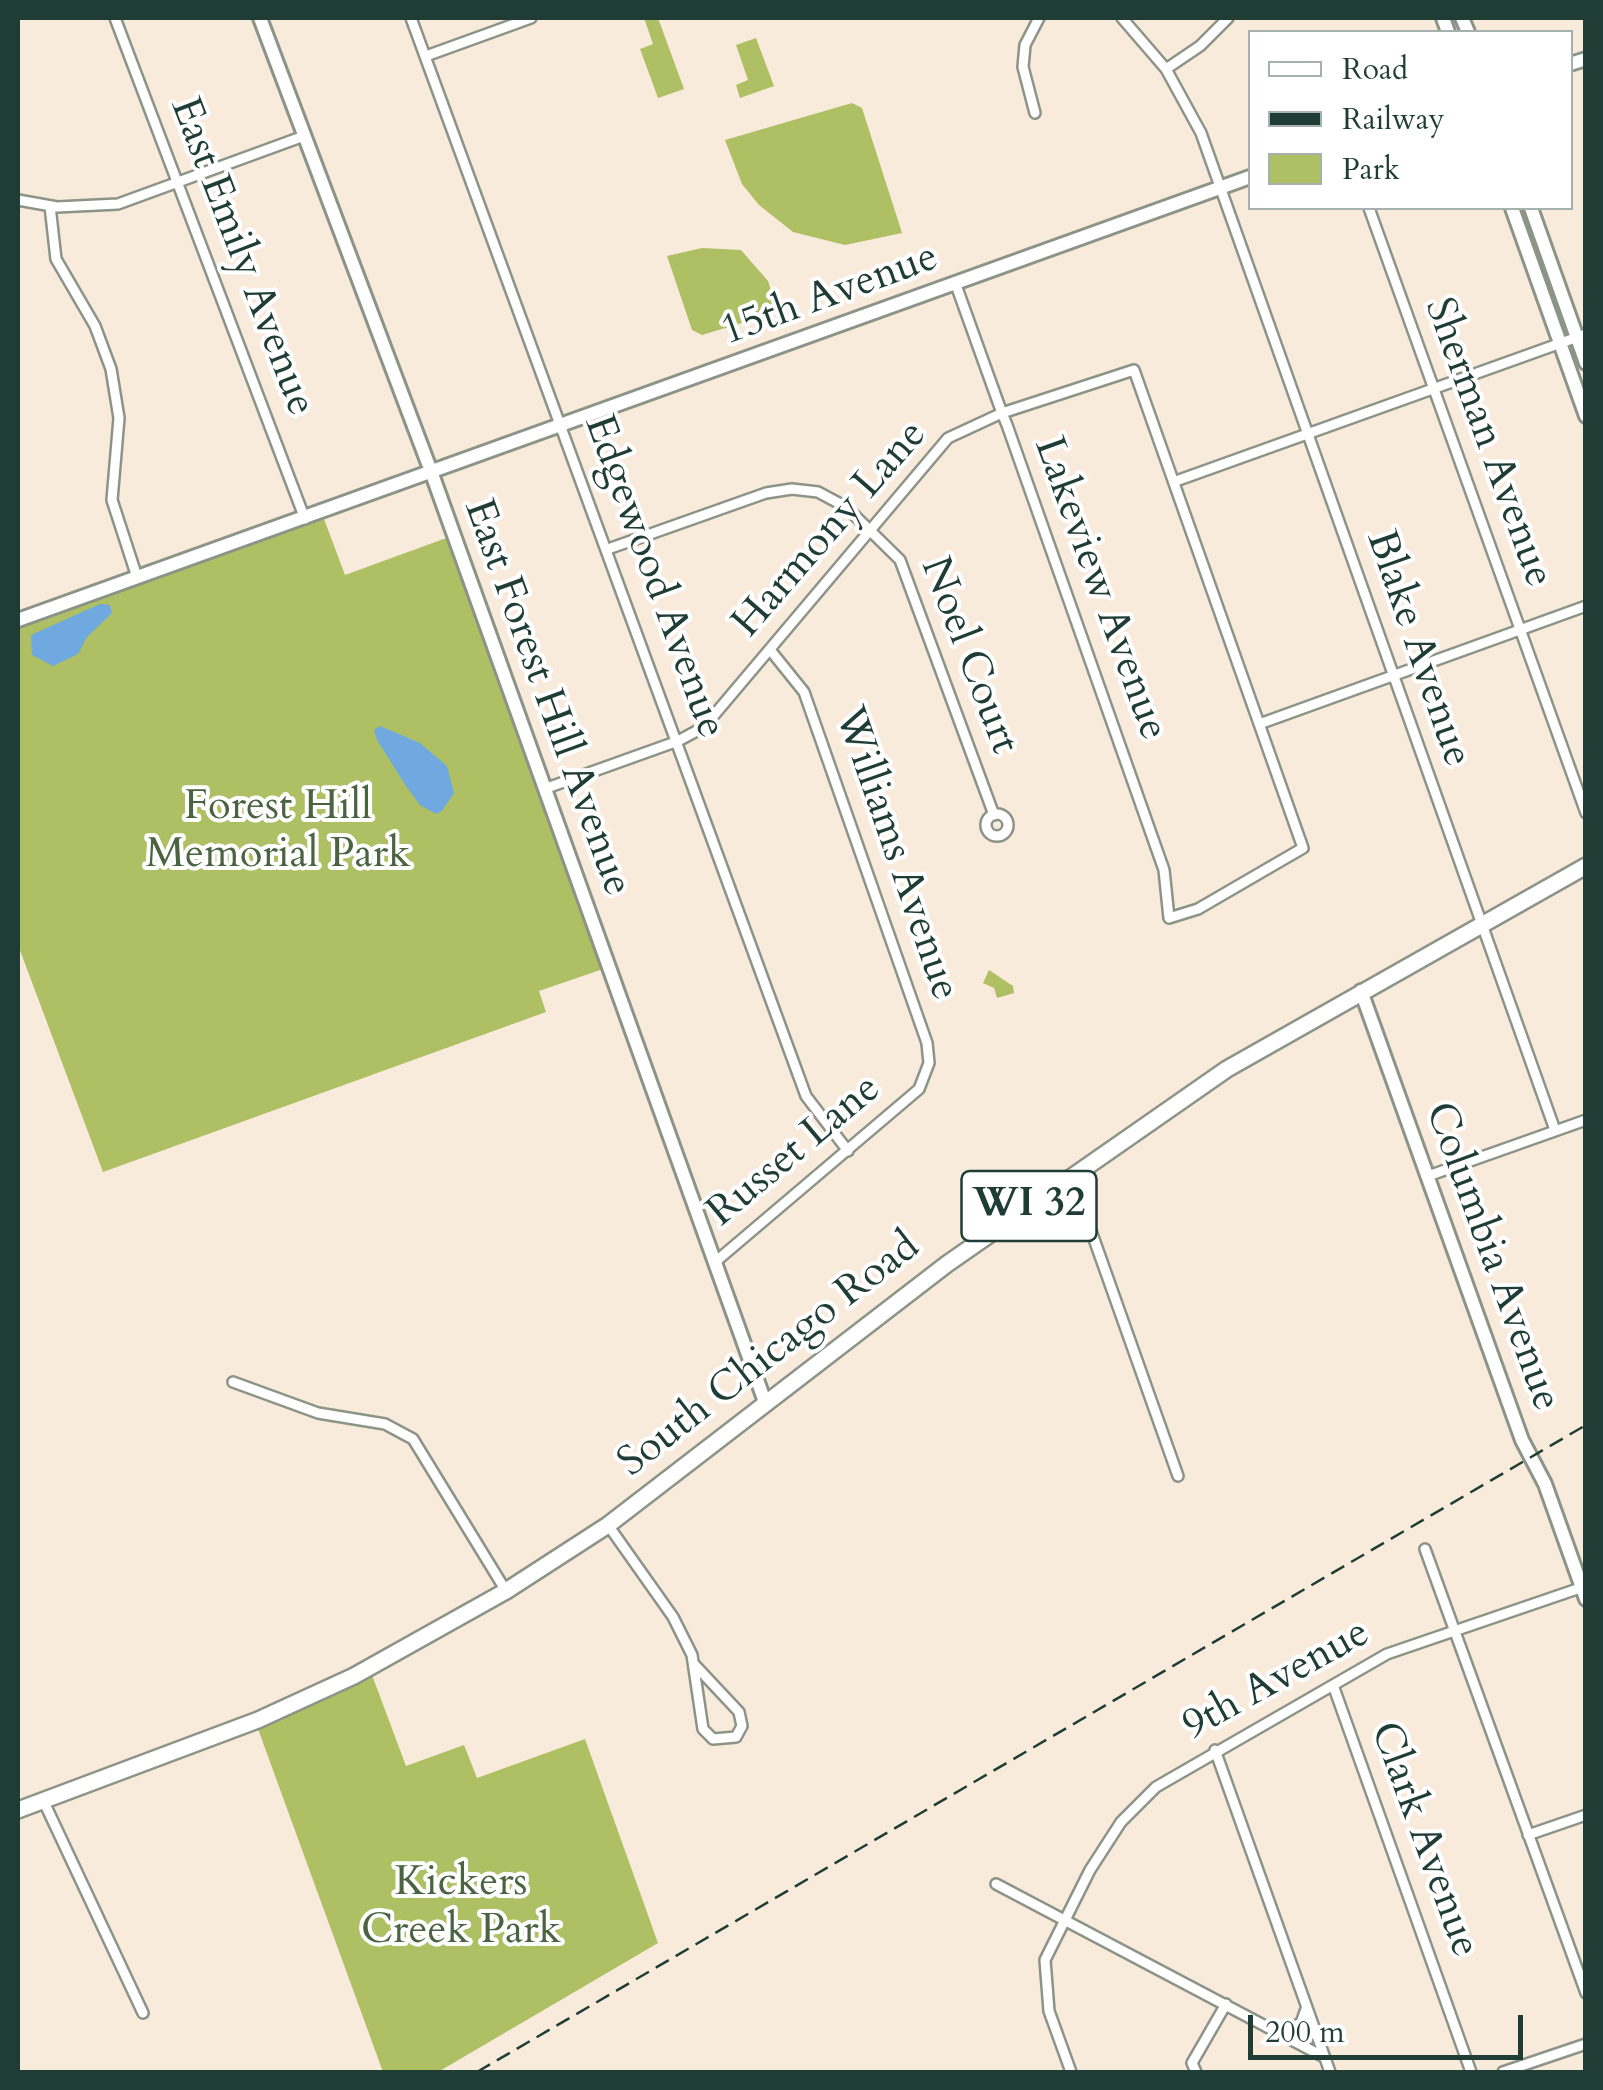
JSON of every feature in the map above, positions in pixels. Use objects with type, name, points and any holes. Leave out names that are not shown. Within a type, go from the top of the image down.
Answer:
[{"type":"main road","name":"South Chicago Road","points":[[18,1810],[258,1720],[354,1676],[506,1591],[608,1525],[947,1264],[1227,1068],[1586,866]]},
{"type":"street","name":"East Emily Avenue","points":[[115,18],[305,519]]},
{"type":"street","name":"East Forest Hill Avenue","points":[[260,18],[432,474],[764,1402]]},
{"type":"street","name":"Edgewood Avenue","points":[[411,18],[806,1096],[848,1151]]},
{"type":"street","points":[[426,56],[530,18]]},
{"type":"street","points":[[1035,113],[1022,67],[1025,44],[1039,18]]},
{"type":"street","name":"Blake Avenue","points":[[1122,18],[1166,69],[1201,132],[1556,1130]]},
{"type":"street","points":[[1166,69],[1200,46],[1228,18]]},
{"type":"street","points":[[18,200],[50,206],[118,204],[304,136]]},
{"type":"street","name":"15th Avenue","points":[[18,620],[1248,178]]},
{"type":"street","points":[[50,206],[56,259],[96,326],[111,369],[119,418],[112,500],[137,577]]},
{"type":"street","name":"Sherman Avenue","points":[[1370,210],[1586,814]]},
{"type":"street","points":[[1513,210],[1586,416]]},
{"type":"street","points":[[1532,210],[1581,335],[1586,363]]},
{"type":"street","name":"Lakeview Avenue","points":[[956,285],[1164,870],[1169,918],[1198,909],[1304,848],[1262,723]]},
{"type":"street","points":[[1581,335],[1176,481],[1262,723],[1586,606]]},
{"type":"street","name":"Harmony Lane","points":[[544,789],[678,741],[704,726],[948,438],[1002,413],[1134,370],[1176,481]]},
{"type":"street","name":"Noel Court","points":[[608,549],[766,493],[792,489],[818,492],[846,507],[893,552],[907,575],[994,815]]},
{"type":"street","name":"Williams Avenue","points":[[770,651],[804,692],[927,1043],[929,1062],[919,1089]]},
{"type":"street","name":"Columbia Avenue","points":[[1361,991],[1522,1440],[1545,1484],[1584,1591]]},
{"type":"street","name":"Russet Lane","points":[[712,1265],[919,1089]]},
{"type":"street","points":[[1428,1176],[1586,1120]]},
{"type":"street","points":[[1072,1177],[1178,1476]]},
{"type":"street","points":[[233,1382],[318,1413],[385,1424],[413,1439],[506,1591]]},
{"type":"street","points":[[608,1525],[673,1618],[694,1664],[704,1729],[716,1740],[736,1736],[742,1726],[739,1712],[694,1664]]},
{"type":"street","points":[[1425,1549],[1586,1994]]},
{"type":"street","name":"9th Avenue","points":[[1064,1918],[1122,1822],[1156,1787],[1387,1654],[1584,1591]]},
{"type":"street","name":"Clark Avenue","points":[[1333,1685],[1471,2072]]},
{"type":"street","points":[[1215,1750],[1330,2072]]},
{"type":"street","points":[[44,1802],[143,2013]]},
{"type":"street","points":[[1528,1835],[1586,1815]]},
{"type":"street","points":[[996,1884],[1324,2057]]},
{"type":"street","points":[[1064,1918],[1045,1960],[1045,1991],[1070,2072]]},
{"type":"street","points":[[1196,2072],[1192,2063],[1226,2004]]},
{"type":"street","points":[[1278,2034],[1301,2023],[1306,2009]]},
{"type":"street","points":[[1503,2072],[1586,2044]]},
{"type":"green space","points":[[644,18],[658,18],[684,89],[658,98],[640,49],[653,44]]},
{"type":"green space","points":[[756,38],[774,86],[740,98],[736,85],[748,80],[736,45]]},
{"type":"green space","points":[[852,103],[862,108],[902,233],[845,245],[793,232],[759,205],[742,184],[725,140]]},
{"type":"green space","points":[[702,248],[741,250],[768,281],[778,312],[702,335],[692,330],[667,256]]},
{"type":"green space","name":"Forest Hill Memorial Park","points":[[324,519],[345,575],[449,537],[603,969],[539,991],[546,1012],[103,1172],[18,945],[18,628]]},
{"type":"green space","points":[[989,970],[1013,986],[1014,993],[997,998],[994,988],[983,983]]},
{"type":"green space","name":"Kickers Creek Park","points":[[372,1675],[406,1766],[464,1745],[477,1778],[585,1739],[658,1943],[438,2072],[383,2072],[258,1729]]},
{"type":"water","points":[[100,604],[110,605],[112,613],[87,637],[78,654],[53,666],[32,655],[31,635]]},
{"type":"water","points":[[380,726],[420,743],[447,766],[454,793],[442,811],[436,814],[420,805],[406,786],[377,740],[374,730]]},
{"type":"railway","points":[[477,2072],[1586,1425]]}]
